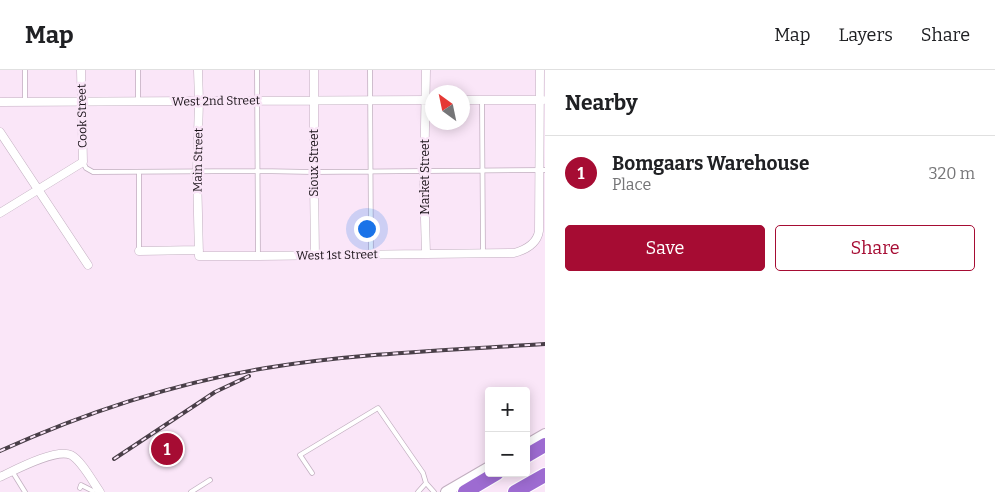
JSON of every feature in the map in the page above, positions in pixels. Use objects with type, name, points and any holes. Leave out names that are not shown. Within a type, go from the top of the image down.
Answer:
[{"type":"highway","points":[[530,455],[545,445]]},
{"type":"highway","points":[[530,457],[545,451]]},
{"type":"highway","points":[[515,492],[545,475]]},
{"type":"highway","points":[[465,492],[490,477]]},
{"type":"street","name":"Cook Street","points":[[81,70],[83,162]]},
{"type":"street","name":"Main Street","points":[[198,70],[197,172],[199,250]]},
{"type":"street","name":"Sioux Street","points":[[314,70],[315,256]]},
{"type":"street","name":"Market Street","points":[[426,70],[427,85]]},
{"type":"street","points":[[540,70],[542,170]]},
{"type":"street","points":[[470,100],[542,100]]},
{"type":"street","name":"West 2nd Street","points":[[0,102],[425,101]]},
{"type":"street","name":"Market Street","points":[[426,254],[425,171],[427,130]]},
{"type":"street","points":[[0,132],[88,265]]},
{"type":"street","points":[[0,213],[83,162]]},
{"type":"street","name":"West 1st Street","points":[[139,250],[199,250],[199,256],[514,253],[529,246],[538,238],[542,170]]},
{"type":"street","points":[[530,443],[545,434]]},
{"type":"street","points":[[0,476],[60,453],[71,455],[82,465],[95,490]]},
{"type":"street","points":[[446,492],[485,469]]},
{"type":"lane","points":[[25,70],[25,102]]},
{"type":"lane","points":[[138,70],[138,102]]},
{"type":"lane","points":[[257,70],[258,256]]},
{"type":"lane","points":[[370,70],[371,255]]},
{"type":"lane","points":[[482,100],[483,254]]},
{"type":"lane","points":[[83,162],[86,168],[93,172],[542,170]]},
{"type":"lane","points":[[139,172],[139,250]]},
{"type":"lane","points":[[312,473],[300,455],[378,408],[423,473],[426,483],[434,492]]},
{"type":"lane","points":[[12,471],[25,492]]},
{"type":"lane","points":[[191,492],[210,480]]},
{"type":"lane","points":[[418,492],[426,483]]},
{"type":"lane","points":[[83,489],[95,490]]},
{"type":"railway","points":[[0,451],[64,424],[130,401],[232,374],[335,359],[545,344]]},
{"type":"railway","points":[[114,459],[215,392],[249,376]]},
{"type":"place","name":"Bomgaars Warehouse","points":[[167,449]]}]
